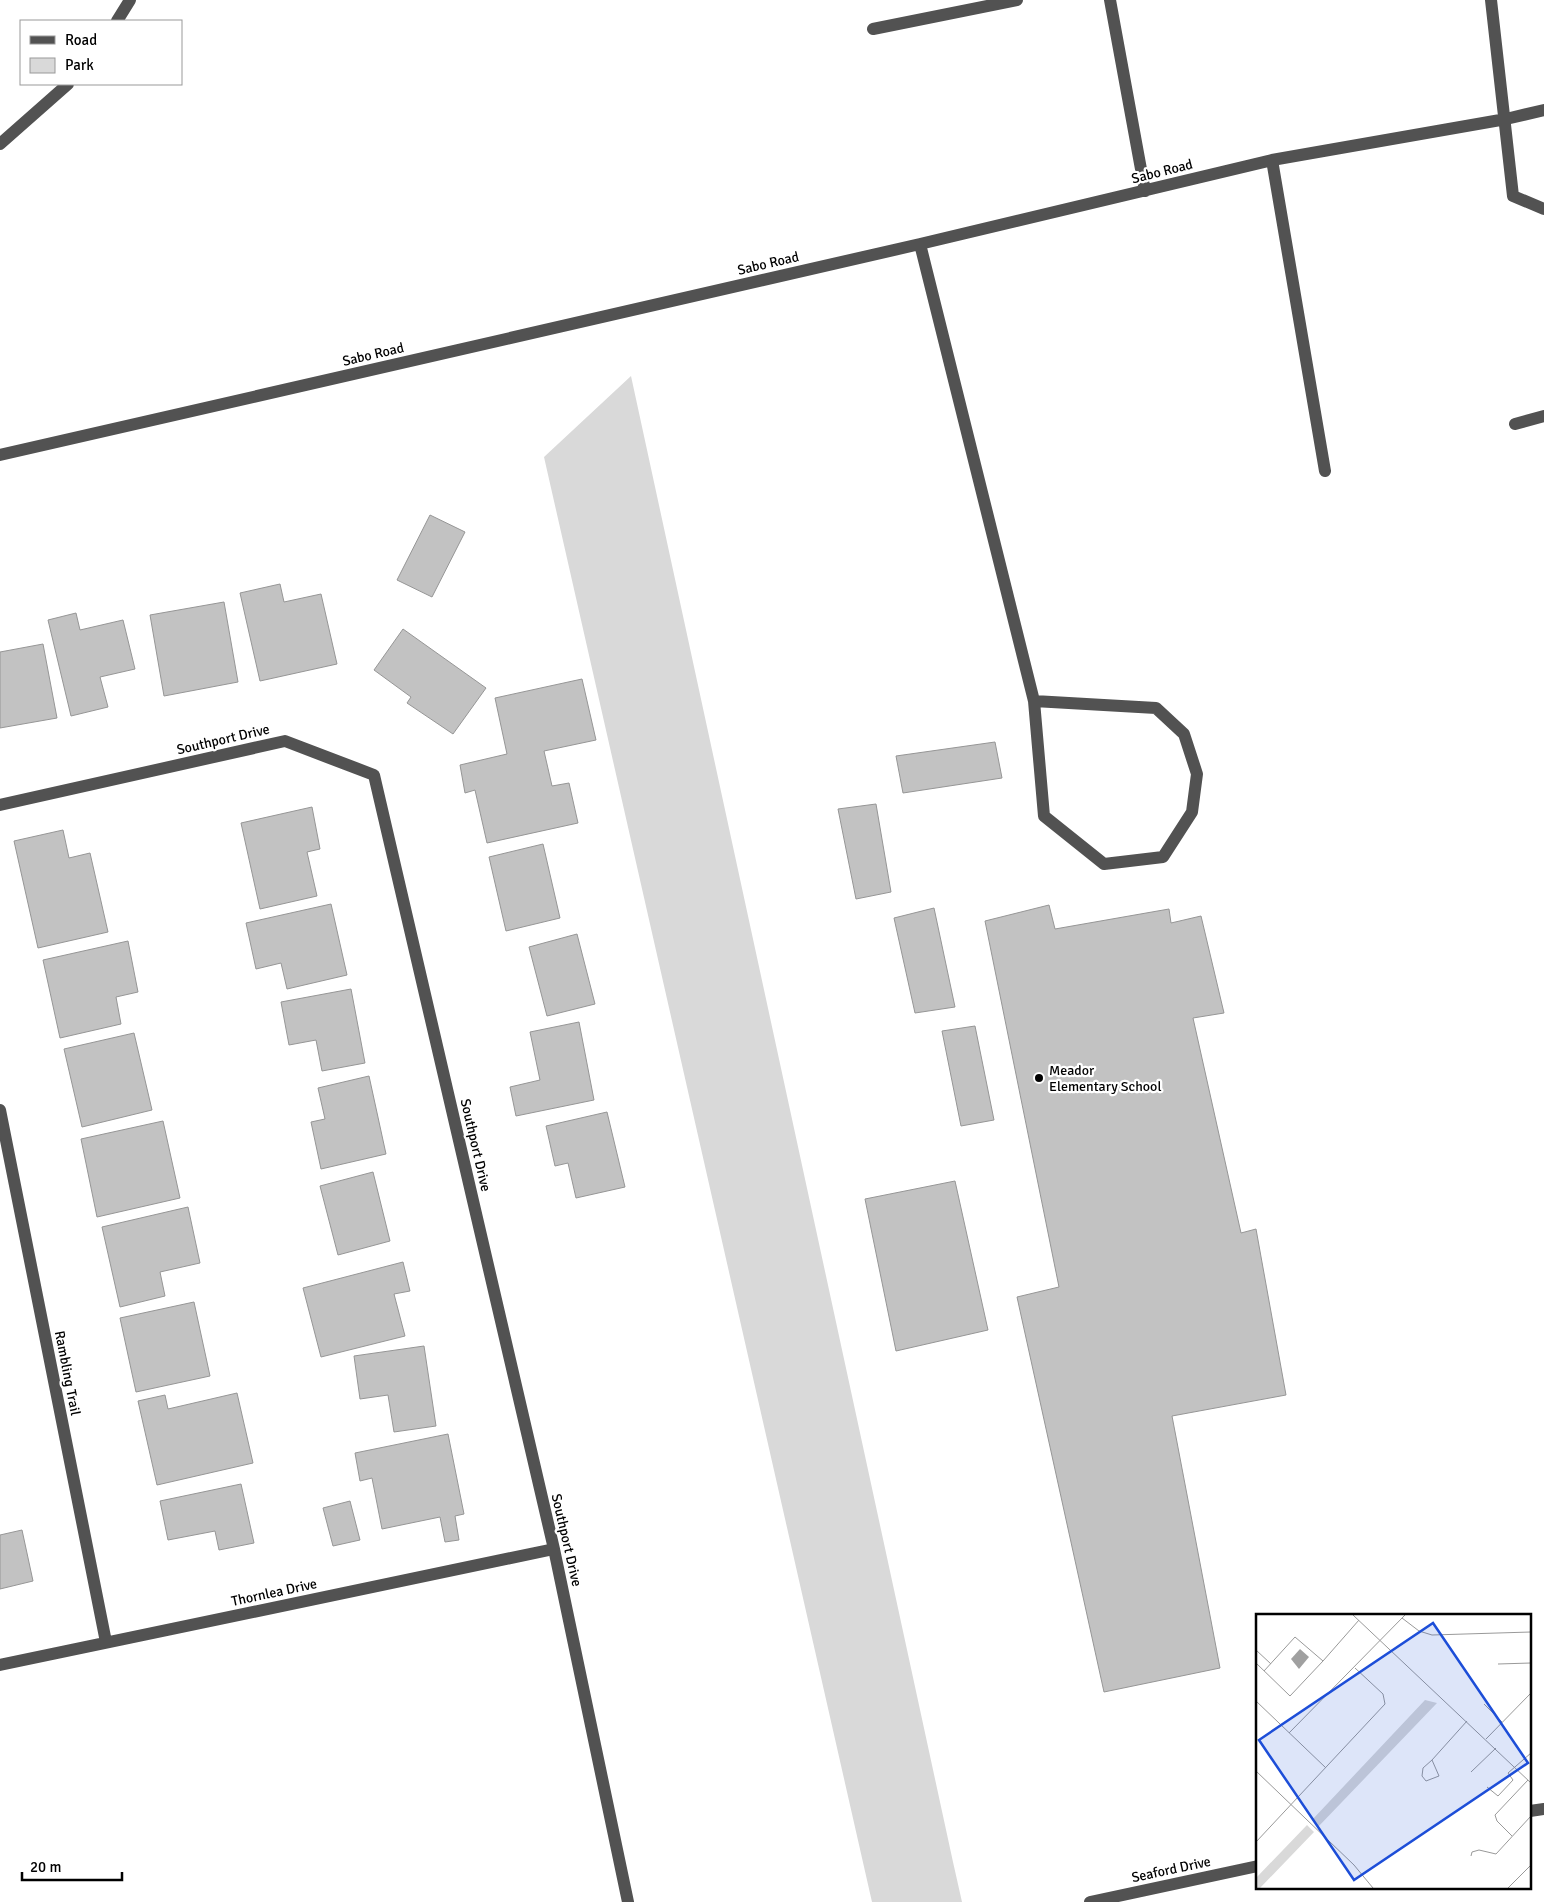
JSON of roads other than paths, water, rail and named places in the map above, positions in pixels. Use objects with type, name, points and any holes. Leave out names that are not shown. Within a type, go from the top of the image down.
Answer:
[{"type":"street","points":[[118,20],[130,0]]},
{"type":"street","points":[[873,29],[1017,0]]},
{"type":"street","points":[[1110,0],[1145,191]]},
{"type":"street","points":[[1491,0],[1506,119],[1513,196],[1544,209]]},
{"type":"street","points":[[0,144],[67,85]]},
{"type":"street","name":"Sabo Road","points":[[0,455],[920,244],[1272,160],[1506,119],[1544,110]]},
{"type":"street","points":[[1272,160],[1325,471]]},
{"type":"street","points":[[920,244],[1034,701],[1044,816],[1104,864],[1163,857],[1192,812],[1196,774],[1184,734],[1156,708],[1034,701]]},
{"type":"street","points":[[1515,424],[1544,416]]},
{"type":"street","name":"Southport Drive","points":[[0,804],[285,741],[374,775],[554,1549],[628,1902]]},
{"type":"street","name":"Rambling Trail","points":[[0,1110],[106,1642]]},
{"type":"street","name":"Thornlea Drive","points":[[0,1665],[554,1549]]},
{"type":"street","name":"Seaford Drive","points":[[1090,1902],[1256,1866]]},
{"type":"place","name":"Meador Elementary School","points":[[1039,1078]]}]
